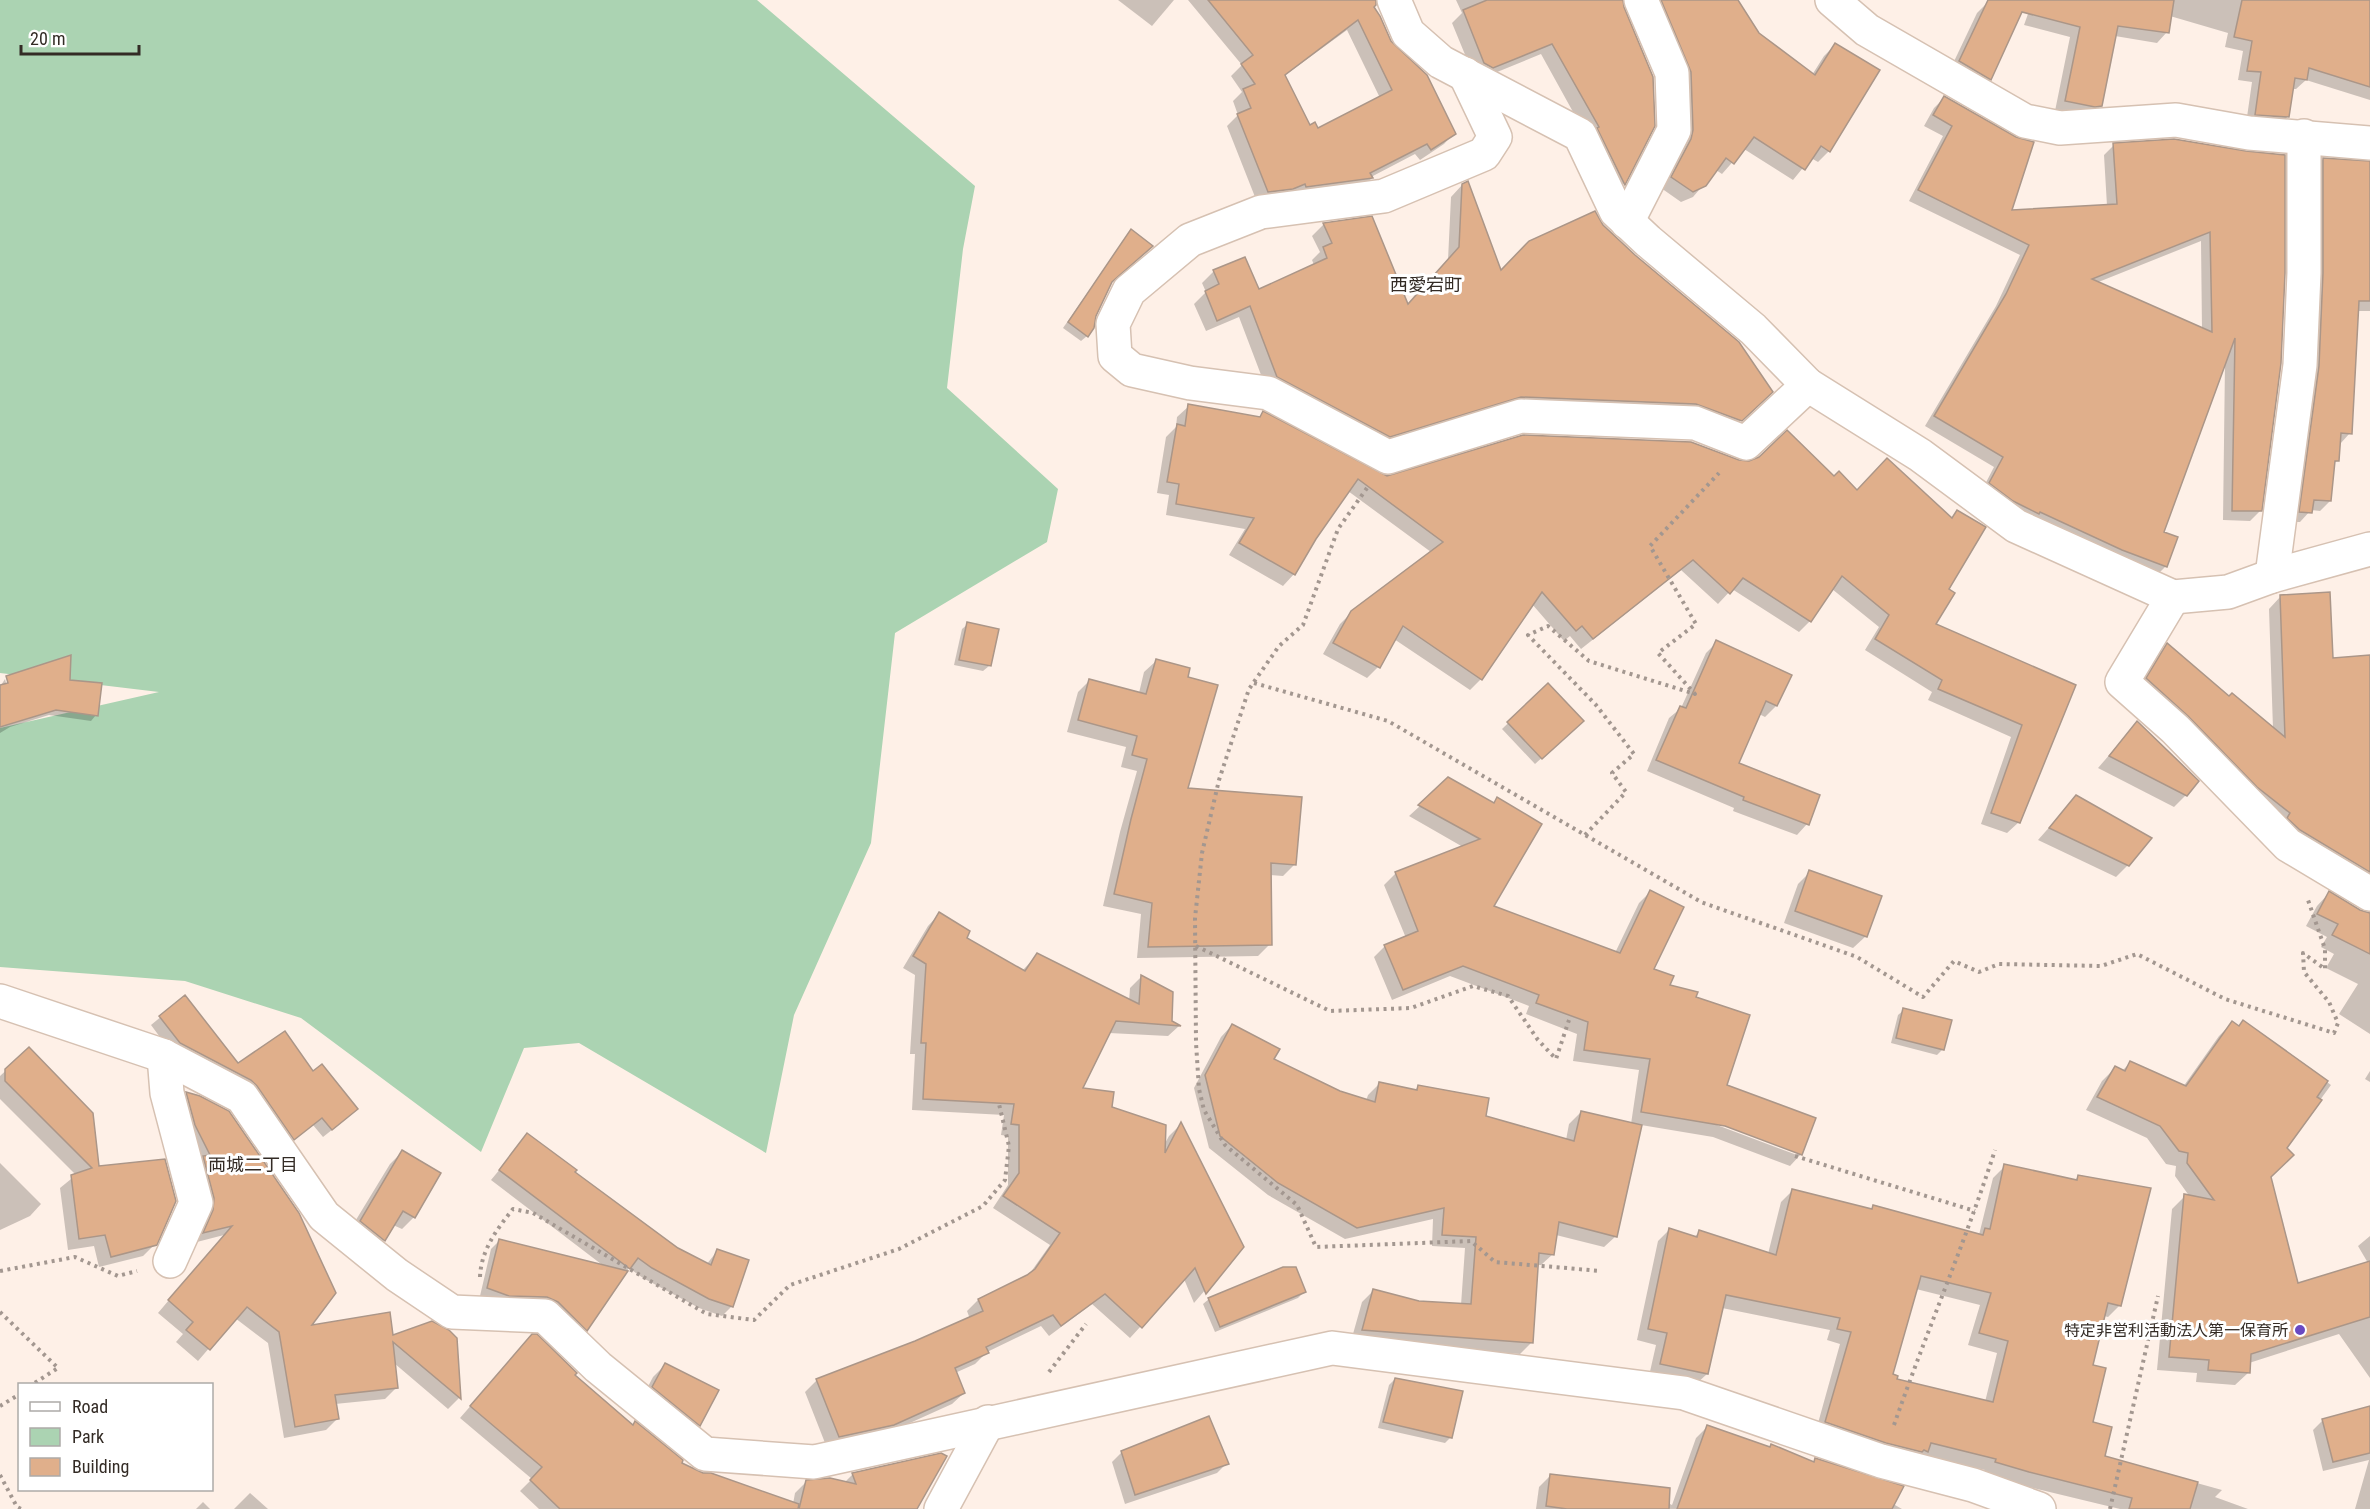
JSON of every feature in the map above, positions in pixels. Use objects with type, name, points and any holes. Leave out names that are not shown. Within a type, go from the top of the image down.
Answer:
[{"type":"street","points":[[1394,0],[1408,33],[1441,62],[1580,135],[1616,211],[1648,242],[1753,329],[1808,385],[1920,455],[2016,526],[2173,597],[2228,592],[2272,576],[2370,549]]},
{"type":"street","points":[[1627,222],[1674,130],[1672,73],[1641,0]]},
{"type":"street","points":[[1832,0],[1867,30],[2025,121],[2060,128],[2176,120],[2249,133],[2370,143]]},
{"type":"street","points":[[1465,74],[1495,137],[1484,153],[1384,196],[1261,212],[1190,240],[1129,291],[1113,324],[1115,356],[1132,370],[1190,383],[1268,393],[1388,457],[1521,416],[1695,423],[1746,443],[1808,385]]},
{"type":"street","points":[[2272,576],[2300,364],[2304,273],[2304,136]]},
{"type":"street","points":[[2173,597],[2122,682],[2175,729],[2288,845],[2370,894]]},
{"type":"street","points":[[0,1001],[164,1056],[242,1097],[324,1216],[397,1275],[452,1312],[545,1316],[598,1366],[705,1454],[814,1462],[1332,1348],[1684,1393],[1881,1461],[1973,1485],[2039,1509]]},
{"type":"street","points":[[164,1056],[167,1093],[196,1203],[170,1261]]},
{"type":"street","points":[[941,1509],[988,1422]]},
{"type":"path","points":[[1585,835],[1626,792],[1612,773],[1634,754],[1596,705],[1528,635],[1548,626],[1589,660],[1695,694],[1658,653],[1696,624],[1650,546],[1746,443]]},
{"type":"path","points":[[1388,457],[1338,529],[1303,625],[1279,646],[1249,689],[1219,780],[1202,854],[1195,918],[1196,1043],[1203,1110],[1225,1145],[1297,1205],[1316,1247],[1471,1241],[1495,1262],[1601,1271]]},
{"type":"path","points":[[1254,683],[1388,721],[1701,902],[1857,957],[1923,997],[1954,961],[1979,972],[1999,964],[2101,966],[2137,954],[2225,999],[2334,1033],[2338,1023],[2329,1002],[2304,972],[2303,953],[2325,969],[2325,949],[2307,897]]},
{"type":"path","points":[[1196,946],[1330,1011],[1411,1008],[1473,986],[1508,996],[1538,1040],[1556,1059],[1569,1020]]},
{"type":"path","points":[[479,1313],[480,1269],[493,1233],[513,1209],[533,1213],[707,1314],[754,1320],[790,1285],[900,1249],[983,1206],[1005,1180],[1009,1146],[999,1104]]},
{"type":"path","points":[[1891,1434],[1916,1362],[1975,1211],[1995,1150]]},
{"type":"path","points":[[1796,1156],[1975,1211]]},
{"type":"path","points":[[0,1271],[75,1257],[118,1276],[170,1261]]},
{"type":"path","points":[[2110,1509],[2158,1296]]},
{"type":"path","points":[[0,1312],[58,1368],[35,1383]]},
{"type":"path","points":[[1025,1414],[1036,1390],[1086,1324]]},
{"type":"path","points":[[0,1406],[18,1395]]},
{"type":"path","points":[[0,1475],[17,1507],[21,1509]]},
{"type":"green space","points":[[0,0],[757,0],[975,186],[963,249],[947,388],[1058,489],[1047,542],[895,633],[871,843],[794,1015],[766,1153],[579,1043],[524,1048],[481,1152],[301,1018],[185,981],[0,967],[0,728],[159,692],[0,673]]},
{"type":"building","points":[[1208,0],[1376,0],[1374,7],[1391,41],[1427,75],[1456,134],[1431,150],[1427,144],[1370,173],[1373,178],[1306,187],[1305,184],[1293,189],[1268,192],[1237,114],[1251,108],[1243,89],[1255,84],[1241,64],[1253,55]],"holes":[[[1358,20],[1392,90],[1318,128],[1315,122],[1310,125],[1285,75]]]},
{"type":"building","points":[[1487,0],[1623,0],[1653,77],[1655,126],[1625,185],[1597,128],[1599,127],[1552,44],[1493,68],[1484,63],[1463,10]]},
{"type":"building","points":[[1661,0],[1738,0],[1759,33],[1815,75],[1835,43],[1880,70],[1830,152],[1821,146],[1805,170],[1754,137],[1734,164],[1726,158],[1706,186],[1693,192],[1671,177],[1691,139],[1693,130],[1691,72]]},
{"type":"building","points":[[1988,0],[2174,0],[2169,33],[2118,26],[2102,106],[2095,107],[2065,101],[2080,27],[2022,12],[1991,80],[1959,61]]},
{"type":"building","points":[[2242,0],[2370,0],[2370,87],[2309,68],[2307,80],[2295,78],[2289,117],[2255,115],[2261,72],[2247,71],[2252,41],[2234,37]]},
{"type":"building","points":[[1944,96],[2016,137],[2034,142],[2012,210],[2117,204],[2113,143],[2174,139],[2285,155],[2285,273],[2281,363],[2262,511],[2232,511],[2235,338],[2164,532],[2178,537],[2167,567],[2122,550],[2040,512],[2039,514],[2013,501],[1989,483],[2003,457],[1934,416],[2006,294],[2029,245],[1918,190],[1952,126],[1933,115]],"holes":[[[2210,232],[2212,332],[2092,279]]]},
{"type":"building","points":[[2323,158],[2370,161],[2370,301],[2359,301],[2352,434],[2341,433],[2339,461],[2335,461],[2331,501],[2314,500],[2312,513],[2299,512],[2319,366],[2323,273]]},
{"type":"building","points":[[1468,181],[1501,270],[1529,241],[1595,211],[1603,225],[1635,255],[1739,342],[1773,392],[1742,421],[1696,404],[1521,397],[1390,437],[1277,377],[1250,306],[1217,321],[1205,291],[1219,284],[1213,270],[1245,257],[1259,289],[1327,258],[1323,247],[1332,243],[1323,223],[1372,216],[1408,304],[1459,247],[1462,184]]},
{"type":"building","points":[[1131,229],[1153,246],[1112,282],[1096,316],[1094,328],[1088,337],[1068,322]]},
{"type":"building","points":[[1188,404],[1260,417],[1263,411],[1387,476],[1523,435],[1691,442],[1739,460],[1749,461],[1759,457],[1787,430],[1834,476],[1839,471],[1857,490],[1887,458],[1952,518],[1957,510],[1986,527],[1949,589],[1955,593],[1936,624],[2076,685],[2020,823],[1991,813],[2022,725],[1938,689],[1942,680],[1875,639],[1889,615],[1842,576],[1811,622],[1743,578],[1730,594],[1693,560],[1593,639],[1582,626],[1576,631],[1542,592],[1482,680],[1403,626],[1380,668],[1333,643],[1351,611],[1443,542],[1358,479],[1316,539],[1295,575],[1239,543],[1254,518],[1176,504],[1179,484],[1167,482],[1177,424],[1185,426]]},
{"type":"building","points":[[2330,592],[2333,658],[2370,655],[2370,872],[2300,830],[2287,818],[2290,813],[2257,787],[2188,716],[2146,678],[2167,643],[2229,696],[2232,693],[2285,737],[2280,595]]},
{"type":"building","points":[[967,622],[999,629],[991,666],[959,660]]},
{"type":"building","points":[[1716,640],[1792,675],[1777,706],[1766,701],[1739,763],[1820,795],[1809,825],[1743,800],[1744,797],[1656,760],[1680,706],[1686,708]]},
{"type":"building","points":[[71,655],[70,680],[102,683],[98,716],[56,710],[0,727],[0,685],[8,683],[6,676]]},
{"type":"building","points":[[1156,659],[1190,668],[1188,677],[1218,685],[1188,788],[1302,797],[1296,865],[1271,863],[1272,945],[1148,947],[1152,903],[1114,894],[1147,759],[1132,755],[1137,736],[1078,720],[1089,679],[1146,694]]},
{"type":"building","points":[[1548,683],[1584,721],[1542,759],[1507,722]]},
{"type":"building","points":[[2137,721],[2199,781],[2187,796],[2109,756]]},
{"type":"building","points":[[1448,777],[1494,803],[1497,797],[1542,824],[1494,906],[1620,953],[1650,890],[1684,907],[1654,969],[1674,976],[1670,985],[1698,992],[1696,997],[1750,1015],[1727,1085],[1816,1118],[1802,1155],[1725,1126],[1641,1112],[1650,1059],[1584,1050],[1588,1022],[1536,1003],[1539,995],[1463,966],[1403,990],[1384,945],[1418,931],[1395,872],[1480,839],[1418,805]]},
{"type":"building","points":[[2076,795],[2152,838],[2129,866],[2049,828]]},
{"type":"building","points":[[1809,870],[1882,896],[1867,937],[1795,911]]},
{"type":"building","points":[[2329,891],[2360,910],[2370,913],[2370,954],[2332,935],[2338,924],[2317,914]]},
{"type":"building","points":[[939,912],[970,931],[967,938],[1025,971],[1037,953],[1139,1004],[1141,975],[1173,992],[1172,1021],[1181,1026],[1116,1021],[1083,1088],[1114,1092],[1112,1107],[1166,1125],[1165,1153],[1181,1122],[1244,1247],[1206,1294],[1195,1268],[1142,1328],[1105,1294],[1061,1326],[1053,1315],[986,1347],[989,1353],[955,1368],[965,1393],[894,1425],[839,1437],[816,1379],[915,1341],[983,1311],[978,1299],[1035,1269],[1060,1233],[1003,1196],[1019,1173],[1019,1125],[1011,1124],[1014,1104],[923,1099],[926,1043],[921,1043],[926,964],[913,956]]},
{"type":"building","points":[[185,995],[238,1063],[285,1031],[313,1071],[322,1064],[358,1109],[332,1130],[322,1118],[294,1140],[251,1080],[180,1043],[159,1016]]},
{"type":"building","points":[[1903,1008],[1952,1020],[1944,1050],[1896,1038]]},
{"type":"building","points":[[2243,1020],[2328,1081],[2317,1097],[2322,1100],[2287,1148],[2294,1155],[2271,1177],[2298,1283],[2370,1261],[2370,1317],[2251,1354],[2250,1373],[2208,1370],[2209,1360],[2169,1357],[2184,1194],[2214,1200],[2187,1163],[2188,1153],[2179,1151],[2160,1126],[2097,1097],[2115,1066],[2125,1071],[2130,1061],[2186,1086],[2232,1021],[2239,1026]]},
{"type":"building","points":[[1232,1024],[1280,1049],[1274,1059],[1340,1091],[1375,1102],[1379,1082],[1417,1090],[1418,1085],[1489,1098],[1486,1116],[1574,1141],[1581,1111],[1642,1125],[1617,1237],[1559,1222],[1554,1255],[1539,1253],[1533,1343],[1362,1330],[1373,1289],[1419,1301],[1471,1304],[1476,1237],[1442,1235],[1444,1208],[1357,1228],[1278,1183],[1220,1136],[1205,1075]]},
{"type":"building","points":[[29,1047],[93,1113],[99,1166],[165,1159],[176,1201],[157,1245],[111,1257],[105,1235],[79,1239],[71,1175],[92,1168],[5,1081],[5,1069]]},
{"type":"building","points":[[186,1092],[200,1096],[229,1111],[299,1213],[336,1293],[312,1325],[390,1312],[393,1335],[432,1321],[449,1330],[457,1338],[461,1399],[393,1342],[398,1388],[335,1395],[339,1419],[295,1427],[279,1332],[247,1307],[210,1350],[186,1330],[193,1322],[168,1300],[232,1226],[203,1233],[213,1210],[214,1198],[203,1156],[210,1155],[195,1125]]},
{"type":"building","points":[[527,1133],[577,1170],[575,1172],[678,1248],[711,1265],[717,1249],[749,1260],[733,1307],[709,1299],[638,1258],[630,1269],[499,1170]]},
{"type":"building","points":[[402,1150],[441,1173],[415,1218],[403,1211],[385,1241],[360,1221]]},
{"type":"building","points":[[2004,1164],[2077,1180],[2078,1175],[2151,1188],[2121,1306],[2108,1303],[2093,1365],[2106,1368],[2093,1422],[2112,1427],[2105,1456],[2198,1482],[2190,1509],[2129,1509],[2132,1498],[2029,1472],[1995,1462],[1996,1459],[1931,1443],[1928,1452],[1924,1450],[1922,1452],[1886,1443],[1825,1422],[1851,1332],[1837,1329],[1840,1318],[1726,1295],[1708,1374],[1660,1364],[1667,1333],[1648,1329],[1669,1228],[1697,1237],[1699,1230],[1776,1255],[1792,1189],[1872,1209],[1873,1205],[1983,1235],[1985,1228],[1990,1229]],"holes":[[[1921,1276],[1991,1293],[1979,1333],[2008,1341],[1993,1402],[1897,1379],[1898,1376],[1893,1374]]]},
{"type":"building","points":[[499,1239],[628,1271],[587,1331],[558,1302],[547,1297],[509,1296],[487,1288]]},
{"type":"building","points":[[1283,1267],[1296,1267],[1306,1292],[1220,1327],[1208,1298]]},
{"type":"building","points":[[532,1334],[537,1334],[577,1373],[575,1375],[633,1425],[635,1421],[683,1460],[682,1463],[703,1473],[711,1473],[799,1504],[798,1509],[560,1509],[530,1480],[542,1467],[470,1406]]},
{"type":"building","points":[[665,1363],[719,1390],[700,1426],[652,1387]]},
{"type":"building","points":[[1395,1378],[1463,1391],[1452,1438],[1383,1422]]},
{"type":"building","points":[[2370,1406],[2370,1453],[2333,1462],[2322,1419]]},
{"type":"building","points":[[1209,1416],[1229,1464],[1135,1495],[1121,1451]]},
{"type":"building","points":[[1707,1425],[1770,1447],[1771,1444],[1814,1462],[1815,1458],[1904,1486],[1892,1509],[1677,1509]]},
{"type":"building","points":[[941,1453],[947,1456],[917,1509],[799,1509],[806,1480],[830,1478],[856,1484],[852,1473]]},
{"type":"building","points":[[1550,1474],[1670,1488],[1669,1509],[1567,1509],[1546,1506]]},
{"type":"place","name":"特定非営利活動法人第一保育所","points":[[2300,1330]]},
{"type":"district","name":"西愛宕町","points":[[1426,285]]},
{"type":"district","name":"両城二丁目","points":[[253,1165]]}]
